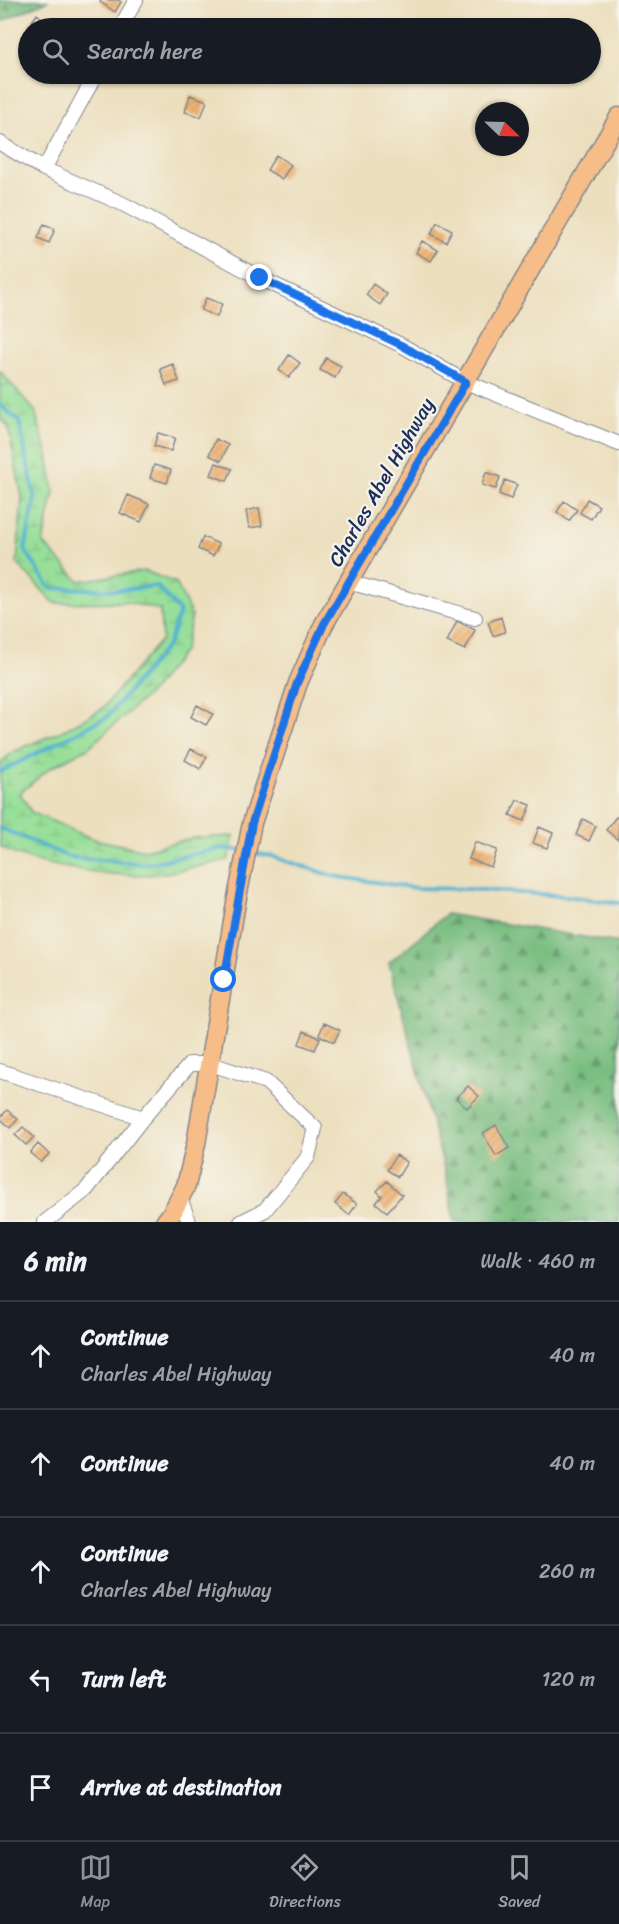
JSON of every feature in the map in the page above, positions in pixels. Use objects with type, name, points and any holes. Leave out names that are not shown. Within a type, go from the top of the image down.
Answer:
[{"type":"main road","name":"Charles Abel Highway","points":[[211,1064],[236,903],[252,823],[297,683],[324,624],[619,117]]},
{"type":"main road","points":[[165,1222],[186,1185],[211,1064]]},
{"type":"street","points":[[126,18],[136,0]]},
{"type":"street","points":[[44,169],[91,84]]},
{"type":"street","points":[[0,143],[44,169],[123,204],[260,278],[401,345],[466,382],[619,444]]},
{"type":"street","points":[[349,582],[475,618]]},
{"type":"street","points":[[45,1222],[86,1190],[143,1118],[190,1064],[211,1064],[266,1082],[315,1128],[308,1157],[265,1210],[241,1222]]},
{"type":"street","points":[[0,1071],[143,1118]]},
{"type":"street","points":[[180,1198],[189,1222]]},
{"type":"green space","points":[[0,0],[49,0],[0,22]]},
{"type":"green space","points":[[0,371],[35,411],[48,455],[54,492],[43,543],[79,581],[145,571],[176,583],[192,616],[184,651],[153,690],[88,748],[50,768],[20,793],[31,812],[93,839],[145,850],[193,838],[234,836],[228,860],[165,873],[130,875],[91,872],[49,864],[13,853],[0,846],[0,763],[13,752],[68,728],[102,709],[162,639],[160,610],[127,602],[54,603],[17,563],[22,497],[8,426],[0,418]]},
{"type":"green space","points":[[446,914],[619,943],[619,1222],[454,1222],[446,1175],[389,963]]},
{"type":"building","points":[[101,0],[121,2],[115,12],[100,2]]},
{"type":"building","points":[[190,95],[207,101],[201,117],[185,112]]},
{"type":"building","points":[[276,155],[291,165],[282,179],[267,170]]},
{"type":"building","points":[[437,222],[452,230],[446,242],[431,234]]},
{"type":"building","points":[[44,224],[55,229],[49,243],[38,238]]},
{"type":"building","points":[[422,241],[438,250],[431,261],[416,253]]},
{"type":"building","points":[[373,284],[387,294],[380,305],[366,295]]},
{"type":"building","points":[[206,298],[222,304],[217,317],[201,310]]},
{"type":"building","points":[[289,355],[300,363],[289,378],[279,370]]},
{"type":"building","points":[[326,358],[341,366],[335,378],[320,370]]},
{"type":"building","points":[[173,364],[179,381],[166,385],[160,369]]},
{"type":"building","points":[[158,433],[175,438],[171,451],[154,446]]},
{"type":"building","points":[[216,439],[228,445],[221,461],[209,455]]},
{"type":"building","points":[[216,463],[232,469],[227,481],[211,475]]},
{"type":"building","points":[[154,465],[171,470],[167,483],[150,478]]},
{"type":"building","points":[[486,472],[500,477],[496,489],[482,485]]},
{"type":"building","points":[[505,480],[517,485],[511,499],[499,494]]},
{"type":"building","points":[[128,495],[149,504],[141,522],[120,513]]},
{"type":"building","points":[[587,499],[599,506],[591,519],[580,513]]},
{"type":"building","points":[[564,501],[577,510],[569,521],[557,512]]},
{"type":"building","points":[[259,508],[262,526],[249,528],[246,511]]},
{"type":"building","points":[[203,537],[219,544],[213,556],[198,549]]},
{"type":"building","points":[[501,617],[505,632],[493,636],[488,622]]},
{"type":"building","points":[[457,621],[475,630],[465,650],[447,642]]},
{"type":"building","points":[[197,705],[213,714],[206,725],[191,717]]},
{"type":"building","points":[[191,749],[207,757],[200,769],[185,760]]},
{"type":"building","points":[[517,800],[531,805],[524,821],[510,815]]},
{"type":"building","points":[[616,817],[619,819],[618,840],[606,830]]},
{"type":"building","points":[[583,819],[596,826],[589,841],[576,835]]},
{"type":"building","points":[[539,827],[553,833],[547,848],[533,843]]},
{"type":"building","points":[[475,842],[497,850],[491,867],[469,859]]},
{"type":"building","points":[[324,1023],[340,1030],[334,1042],[319,1035]]},
{"type":"building","points":[[304,1031],[320,1038],[315,1050],[299,1044]]},
{"type":"building","points":[[468,1086],[479,1096],[467,1108],[456,1098]]},
{"type":"building","points":[[7,1110],[18,1119],[10,1128],[0,1118]]},
{"type":"building","points":[[496,1125],[509,1148],[496,1156],[483,1133]]},
{"type":"building","points":[[23,1127],[34,1137],[26,1145],[15,1135]]},
{"type":"building","points":[[38,1144],[49,1154],[41,1162],[30,1153]]},
{"type":"building","points":[[396,1155],[407,1162],[398,1177],[387,1170]]},
{"type":"building","points":[[387,1181],[402,1195],[387,1212],[376,1203],[382,1196],[377,1191]]},
{"type":"building","points":[[343,1194],[357,1204],[349,1215],[335,1204]]},
{"type":"waterway","points":[[0,405],[19,421],[35,498],[25,550],[50,588],[120,590],[157,586],[180,612],[168,645],[107,717],[0,772]]},
{"type":"waterway","points":[[0,828],[69,857],[146,864],[222,848],[243,851]]},
{"type":"waterway","points":[[253,853],[271,856],[333,876],[416,888],[565,896],[619,903]]},
{"type":"route","points":[[224,980],[252,823],[297,683],[324,624],[466,382],[401,345],[260,278]]}]
